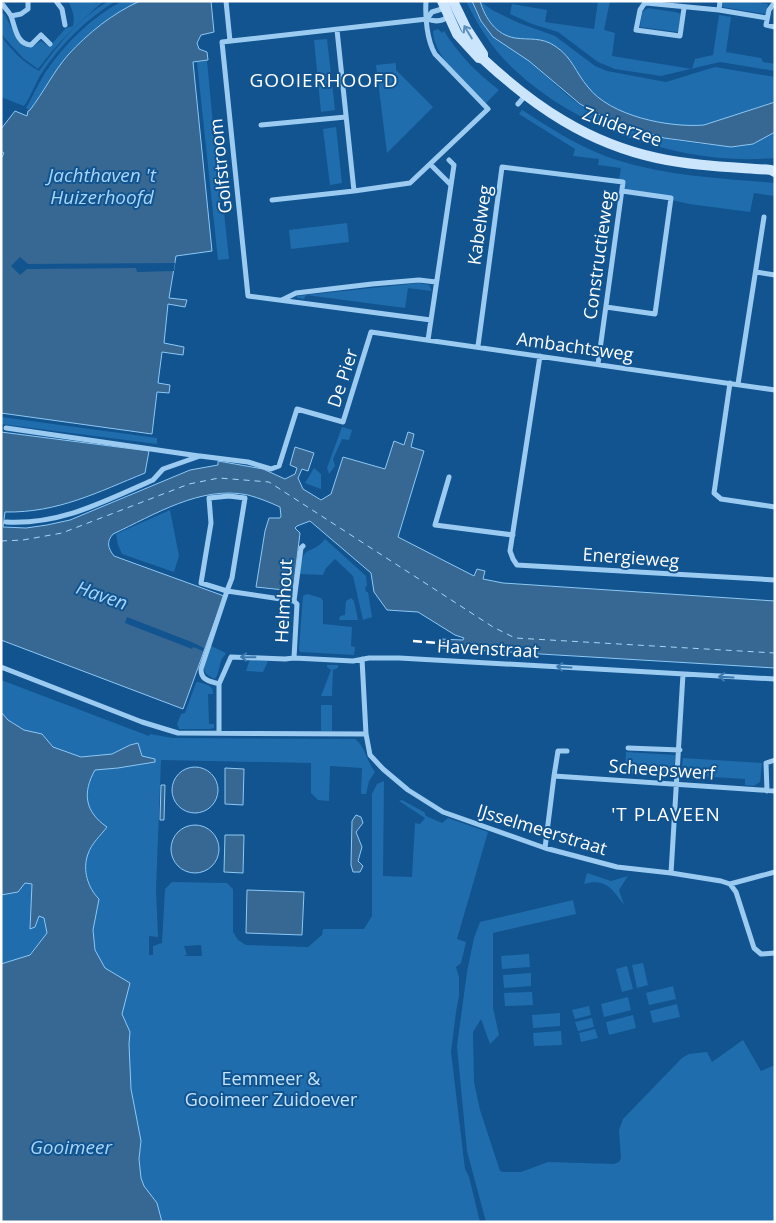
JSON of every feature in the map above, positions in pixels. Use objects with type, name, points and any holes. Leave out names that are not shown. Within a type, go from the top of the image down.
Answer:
[{"type":"street","points":[[8,1],[2,6],[11,16],[18,36],[26,44],[31,45],[41,35],[50,44]]},
{"type":"street","points":[[11,16],[21,14],[28,9],[28,1]]},
{"type":"street","points":[[56,1],[63,13],[65,25]]},
{"type":"street","name":"Golfstroom","points":[[226,1],[230,41],[222,42],[248,296],[282,300]]},
{"type":"street","points":[[272,200],[410,183],[488,109],[435,54],[431,47],[426,1]]},
{"type":"street","points":[[719,10],[720,1]]},
{"type":"street","points":[[684,8],[680,36],[636,30],[640,10],[646,2],[662,3],[684,8],[719,10],[767,18]]},
{"type":"street","points":[[775,3],[769,10],[766,25],[775,27]]},
{"type":"street","points":[[230,41],[427,19],[436,22],[448,7]]},
{"type":"street","points":[[427,19],[432,12],[448,7]]},
{"type":"street","name":"Zuiderzee","points":[[448,7],[466,28],[483,54],[484,60],[522,100],[575,128],[626,149],[676,161],[774,170]]},
{"type":"street","points":[[337,30],[354,191]]},
{"type":"street","points":[[261,125],[346,117]]},
{"type":"street","points":[[428,340],[454,165],[449,160]]},
{"type":"street","points":[[430,164],[451,185]]},
{"type":"street","name":"Kabelweg","points":[[478,346],[502,167],[562,174]]},
{"type":"street","name":"Constructieweg","points":[[562,174],[624,182],[598,364]]},
{"type":"street","points":[[606,307],[655,314],[671,198],[622,191]]},
{"type":"street","points":[[738,384],[764,216]]},
{"type":"street","points":[[756,272],[775,275]]},
{"type":"street","points":[[282,300],[296,293],[372,284],[419,280],[436,282]]},
{"type":"street","points":[[282,300],[431,320]]},
{"type":"street","name":"Ambachtsweg","points":[[372,332],[775,390]]},
{"type":"street","name":"De Pier","points":[[6,428],[248,462],[271,469],[279,466],[297,408],[343,422],[372,332]]},
{"type":"street","name":"Energieweg","points":[[540,356],[513,535],[511,554],[517,565],[775,580]]},
{"type":"street","points":[[730,383],[714,493],[721,500],[775,507]]},
{"type":"street","name":"De Pier","points":[[6,522],[27,523],[69,516],[153,480],[163,469],[200,456]]},
{"type":"street","points":[[449,477],[435,525],[513,535]]},
{"type":"street","points":[[219,734],[219,684],[204,679],[200,669],[227,591],[232,578],[245,498],[229,496],[209,498],[211,523],[201,583],[227,591],[294,601]]},
{"type":"street","name":"Helmhout","points":[[294,658],[297,604],[294,601],[301,548],[303,546]]},
{"type":"street","name":"Havenstraat","points":[[219,684],[231,657],[353,661],[399,658],[775,679]]},
{"type":"street","name":"IJsselmeerstraat","points":[[362,659],[366,734],[370,755],[408,790],[438,810],[545,848],[617,867],[671,873],[730,884]]},
{"type":"street","points":[[1,666],[153,726],[178,733],[366,734]]},
{"type":"street","points":[[671,873],[678,784],[683,674]]},
{"type":"street","name":"Scheepswerf","points":[[628,748],[680,750]]},
{"type":"street","points":[[545,848],[558,751],[567,752]]},
{"type":"street","points":[[767,791],[766,763],[775,760]]},
{"type":"street","name":"Scheepswerf","points":[[554,776],[775,791]]},
{"type":"street","points":[[775,872],[730,884],[736,892],[754,948],[761,954],[775,953]]},
{"type":"green space","points":[[68,1],[94,1],[95,3],[104,1],[69,33],[38,69],[23,58],[1,34],[1,15],[4,13],[14,33],[25,46],[32,47],[41,41],[49,47],[66,28],[73,26],[73,13]]},
{"type":"green space","points":[[109,1],[116,1],[84,24],[57,53],[41,74],[24,106],[1,97],[1,36],[18,56],[39,71],[62,41],[88,15]]},
{"type":"green space","points":[[122,1],[140,1],[112,16],[56,72],[30,110],[26,108],[45,73],[61,51],[89,23]]},
{"type":"green space","points":[[466,1],[472,1],[482,23],[496,37],[531,63],[573,100],[610,122],[661,137],[713,145],[737,146],[751,144],[775,132],[775,158],[741,159],[672,150],[604,128],[572,112],[543,93],[509,65],[488,40]]},
{"type":"green space","points":[[480,1],[492,10],[519,23],[555,36],[595,66],[607,71],[666,82],[715,67],[775,77],[775,102],[720,121],[690,126],[662,123],[616,109],[604,102],[589,89],[566,55],[551,44],[538,40],[514,38],[502,33],[492,25]]},
{"type":"green space","points":[[598,1],[610,1],[604,30],[615,33],[612,56],[691,69],[661,76],[615,69],[598,62],[558,32],[532,24],[510,14],[512,4],[547,10],[545,22],[594,29]]},
{"type":"green space","points":[[723,1],[761,1],[761,3],[768,4],[766,14],[722,7]]},
{"type":"green space","points":[[648,8],[681,14],[678,32],[640,27],[642,12]]},
{"type":"green space","points":[[719,15],[731,17],[726,52],[761,58],[763,62],[775,64],[775,71],[720,62],[692,69],[695,59],[713,55]]},
{"type":"green space","points":[[438,29],[442,33],[444,31],[469,63],[499,90],[486,103],[461,80],[445,61],[435,41],[433,31]]},
{"type":"green space","points":[[327,39],[335,110],[321,112],[314,40]]},
{"type":"green space","points":[[207,61],[212,131],[216,138],[222,198],[219,205],[224,212],[229,259],[218,260],[197,62]]},
{"type":"green space","points":[[396,63],[396,70],[433,107],[387,153],[376,65]]},
{"type":"green space","points":[[522,110],[572,141],[605,156],[626,163],[668,172],[711,178],[775,183],[775,196],[754,193],[750,212],[689,204],[622,189],[623,182],[619,179],[621,168],[598,165],[599,159],[573,156],[575,149],[519,114]]},
{"type":"green space","points":[[336,127],[342,183],[330,185],[323,129]]},
{"type":"green space","points":[[347,223],[349,242],[291,249],[289,230]]},
{"type":"green space","points":[[419,283],[429,285],[432,291],[408,288],[405,308],[306,295]]},
{"type":"green space","points":[[306,295],[304,299],[297,298],[297,296]]},
{"type":"green space","points":[[1,417],[157,438],[157,444],[1,424]]},
{"type":"green space","points":[[342,427],[352,430],[349,440],[342,439],[333,459],[335,466],[329,474],[327,468]]},
{"type":"green space","points":[[314,468],[321,474],[321,489],[305,483]]},
{"type":"green space","points":[[170,510],[179,556],[174,572],[122,554],[116,534]]},
{"type":"green space","points":[[325,539],[366,576],[367,586],[365,587],[366,592],[368,592],[372,617],[363,620],[353,576],[335,559],[326,568],[323,575],[300,574],[305,553],[320,545]]},
{"type":"green space","points":[[307,594],[321,598],[323,601],[323,624],[352,627],[351,646],[355,647],[354,655],[300,652],[303,596]]},
{"type":"green space","points":[[351,598],[354,601],[358,620],[339,620],[340,616],[345,615],[346,601]]},
{"type":"green space","points":[[211,646],[226,654],[223,656],[215,679],[209,676],[204,669]]},
{"type":"green space","points":[[250,659],[268,661],[263,672],[246,671]]},
{"type":"green space","points":[[327,665],[338,665],[338,668],[333,670],[332,696],[321,696],[331,670]]},
{"type":"green space","name":"Eemmeer & Gooimeer Zuidoever","points":[[1,680],[149,736],[150,734],[173,738],[355,739],[361,746],[375,772],[369,781],[366,794],[361,794],[362,768],[330,766],[329,801],[318,800],[311,793],[311,763],[161,760],[156,889],[158,937],[149,936],[149,955],[153,955],[153,946],[162,943],[165,889],[172,882],[227,883],[233,889],[233,932],[238,940],[246,945],[308,947],[322,935],[323,929],[364,929],[372,916],[372,794],[377,784],[384,781],[383,876],[412,877],[415,823],[420,824],[425,818],[399,801],[402,800],[424,812],[426,816],[442,823],[448,818],[488,832],[457,939],[466,942],[461,963],[456,967],[459,977],[459,996],[451,1052],[465,1169],[469,1177],[480,1222],[1,1222],[1,895],[18,892],[25,883],[32,884],[30,928],[39,916],[44,918],[47,933],[29,955],[95,950],[93,930],[99,899],[92,890],[87,878],[86,860],[93,844],[106,827],[90,808],[87,794],[88,786],[95,769],[118,768],[154,762],[142,756],[138,743],[112,754],[81,757],[53,747],[42,734],[24,730],[8,720],[1,712]],"holes":[[[201,945],[202,956],[183,956],[187,955],[184,946]]]},
{"type":"green space","points":[[198,682],[208,685],[213,691],[213,694],[208,694],[209,724],[214,724],[214,728],[179,729],[177,724],[181,714],[185,713]]},
{"type":"green space","points":[[321,705],[332,705],[332,731],[321,731]]},
{"type":"green space","points":[[626,752],[675,755],[674,775],[625,773]]},
{"type":"green space","points":[[683,758],[762,763],[760,782],[754,786],[745,785],[745,779],[681,775]]},
{"type":"green space","points":[[587,873],[611,881],[628,876],[619,890],[624,905],[608,886],[598,882],[584,884]]},
{"type":"green space","points":[[573,900],[576,914],[493,933],[493,1008],[499,1035],[490,1044],[481,1019],[473,1032],[474,1082],[480,1110],[500,1171],[521,1172],[548,1162],[614,1164],[619,1162],[621,1158],[619,1130],[623,1119],[682,1058],[689,1054],[707,1052],[712,1062],[743,1040],[761,1071],[775,1065],[775,1222],[486,1222],[467,1151],[457,1046],[467,972],[474,938],[480,922]]},
{"type":"green space","points":[[529,954],[530,967],[502,969],[501,956]]},
{"type":"green space","points":[[643,963],[648,985],[637,988],[632,965]]},
{"type":"green space","points":[[627,966],[633,989],[622,992],[616,969]]},
{"type":"green space","points":[[531,973],[531,986],[504,988],[503,975]]},
{"type":"green space","points":[[673,986],[676,999],[649,1005],[646,993]]},
{"type":"green space","points":[[532,992],[533,1005],[505,1006],[504,993]]},
{"type":"green space","points":[[628,997],[631,1010],[604,1017],[601,1004]]},
{"type":"green space","points":[[677,1004],[680,1017],[653,1023],[650,1011]]},
{"type":"green space","points":[[589,1006],[591,1015],[575,1019],[572,1010]]},
{"type":"green space","points":[[560,1013],[560,1026],[533,1028],[532,1015]]},
{"type":"green space","points":[[633,1015],[636,1028],[609,1035],[606,1022]]},
{"type":"green space","points":[[592,1018],[594,1027],[578,1031],[575,1022]]},
{"type":"green space","points":[[595,1029],[598,1038],[581,1042],[579,1033]]},
{"type":"green space","points":[[561,1031],[562,1045],[534,1046],[533,1033]]},
{"type":"water","name":"Jachthaven 't Huizerhoofd","points":[[140,1],[211,1],[214,32],[201,35],[197,43],[199,49],[207,52],[208,60],[193,62],[212,251],[176,256],[169,298],[187,300],[185,307],[168,304],[164,343],[184,347],[183,355],[162,352],[158,383],[170,385],[169,393],[157,392],[152,434],[1,413],[1,159],[4,153],[1,151],[1,129],[15,111],[27,116],[28,111],[63,61],[84,39],[101,24]]},
{"type":"water","points":[[472,1],[480,1],[492,25],[502,33],[515,38],[540,40],[555,46],[566,55],[588,87],[598,97],[610,106],[625,113],[658,122],[704,125],[775,102],[775,132],[753,144],[731,147],[664,138],[611,121],[580,104],[529,61],[493,37],[481,21]]},
{"type":"water","name":"Haven","points":[[1,432],[149,451],[145,473],[94,494],[60,505],[43,509],[5,512],[3,527],[26,528],[70,520],[190,470],[218,465],[218,461],[263,469],[285,479],[295,474],[297,468],[290,465],[295,447],[314,453],[308,471],[302,469],[298,478],[303,489],[321,500],[331,494],[343,457],[385,469],[394,441],[404,445],[408,432],[414,434],[411,447],[424,451],[398,537],[474,576],[477,569],[485,571],[483,579],[503,583],[775,601],[775,668],[440,648],[440,639],[463,640],[464,638],[455,635],[418,612],[387,610],[374,592],[371,573],[310,521],[295,528],[300,533],[293,591],[256,587],[265,531],[269,518],[280,518],[280,507],[248,495],[213,494],[195,498],[161,511],[113,534],[109,542],[109,548],[114,556],[224,596],[183,709],[1,640]]},
{"type":"water","name":"Gooimeer","points":[[1,712],[8,720],[24,730],[42,734],[53,747],[81,757],[112,754],[138,743],[142,756],[155,759],[155,762],[95,770],[88,786],[88,802],[94,815],[107,827],[91,847],[86,860],[86,872],[89,884],[99,899],[93,930],[95,950],[105,968],[130,983],[122,1014],[130,1032],[131,1089],[141,1141],[139,1159],[141,1178],[144,1186],[157,1203],[162,1222],[1,1222],[1,964],[30,955],[47,933],[44,918],[39,916],[35,927],[30,929],[32,884],[25,883],[18,892],[1,895]]},
{"type":"water","points":[[190,767],[200,767],[212,773],[217,781],[217,799],[212,807],[204,812],[190,813],[182,810],[175,803],[172,795],[172,785],[175,777],[182,770]]},
{"type":"water","points":[[225,768],[244,769],[243,805],[225,804]]},
{"type":"water","points":[[161,785],[165,785],[164,820],[160,820]]},
{"type":"water","points":[[356,815],[361,817],[363,823],[356,832],[362,847],[358,861],[363,866],[360,872],[353,872],[351,865],[352,821]]},
{"type":"water","points":[[195,825],[204,827],[212,832],[217,840],[219,849],[217,858],[212,866],[204,871],[195,873],[186,871],[178,866],[173,858],[171,849],[173,840],[178,832],[186,827]]},
{"type":"water","points":[[225,835],[244,835],[243,873],[224,872]]},
{"type":"water","points":[[247,890],[304,892],[302,935],[246,933]]},
{"type":"pier","points":[[20,257],[28,264],[175,263],[174,271],[137,272],[136,268],[27,269],[20,275],[11,266]]},
{"type":"pier","points":[[127,617],[194,643],[204,648],[203,651],[193,647],[192,649],[125,623]]},
{"type":"ferry route","points":[[1,541],[23,540],[62,533],[189,484],[219,478],[269,482],[493,627],[515,638],[775,653]]},
{"type":"railway","points":[[413,641],[452,644]]},
{"type":"district","name":"GOOIERHOOFD","points":[[324,80]]},
{"type":"district","name":"'T PLAVEEN","points":[[666,814]]}]
